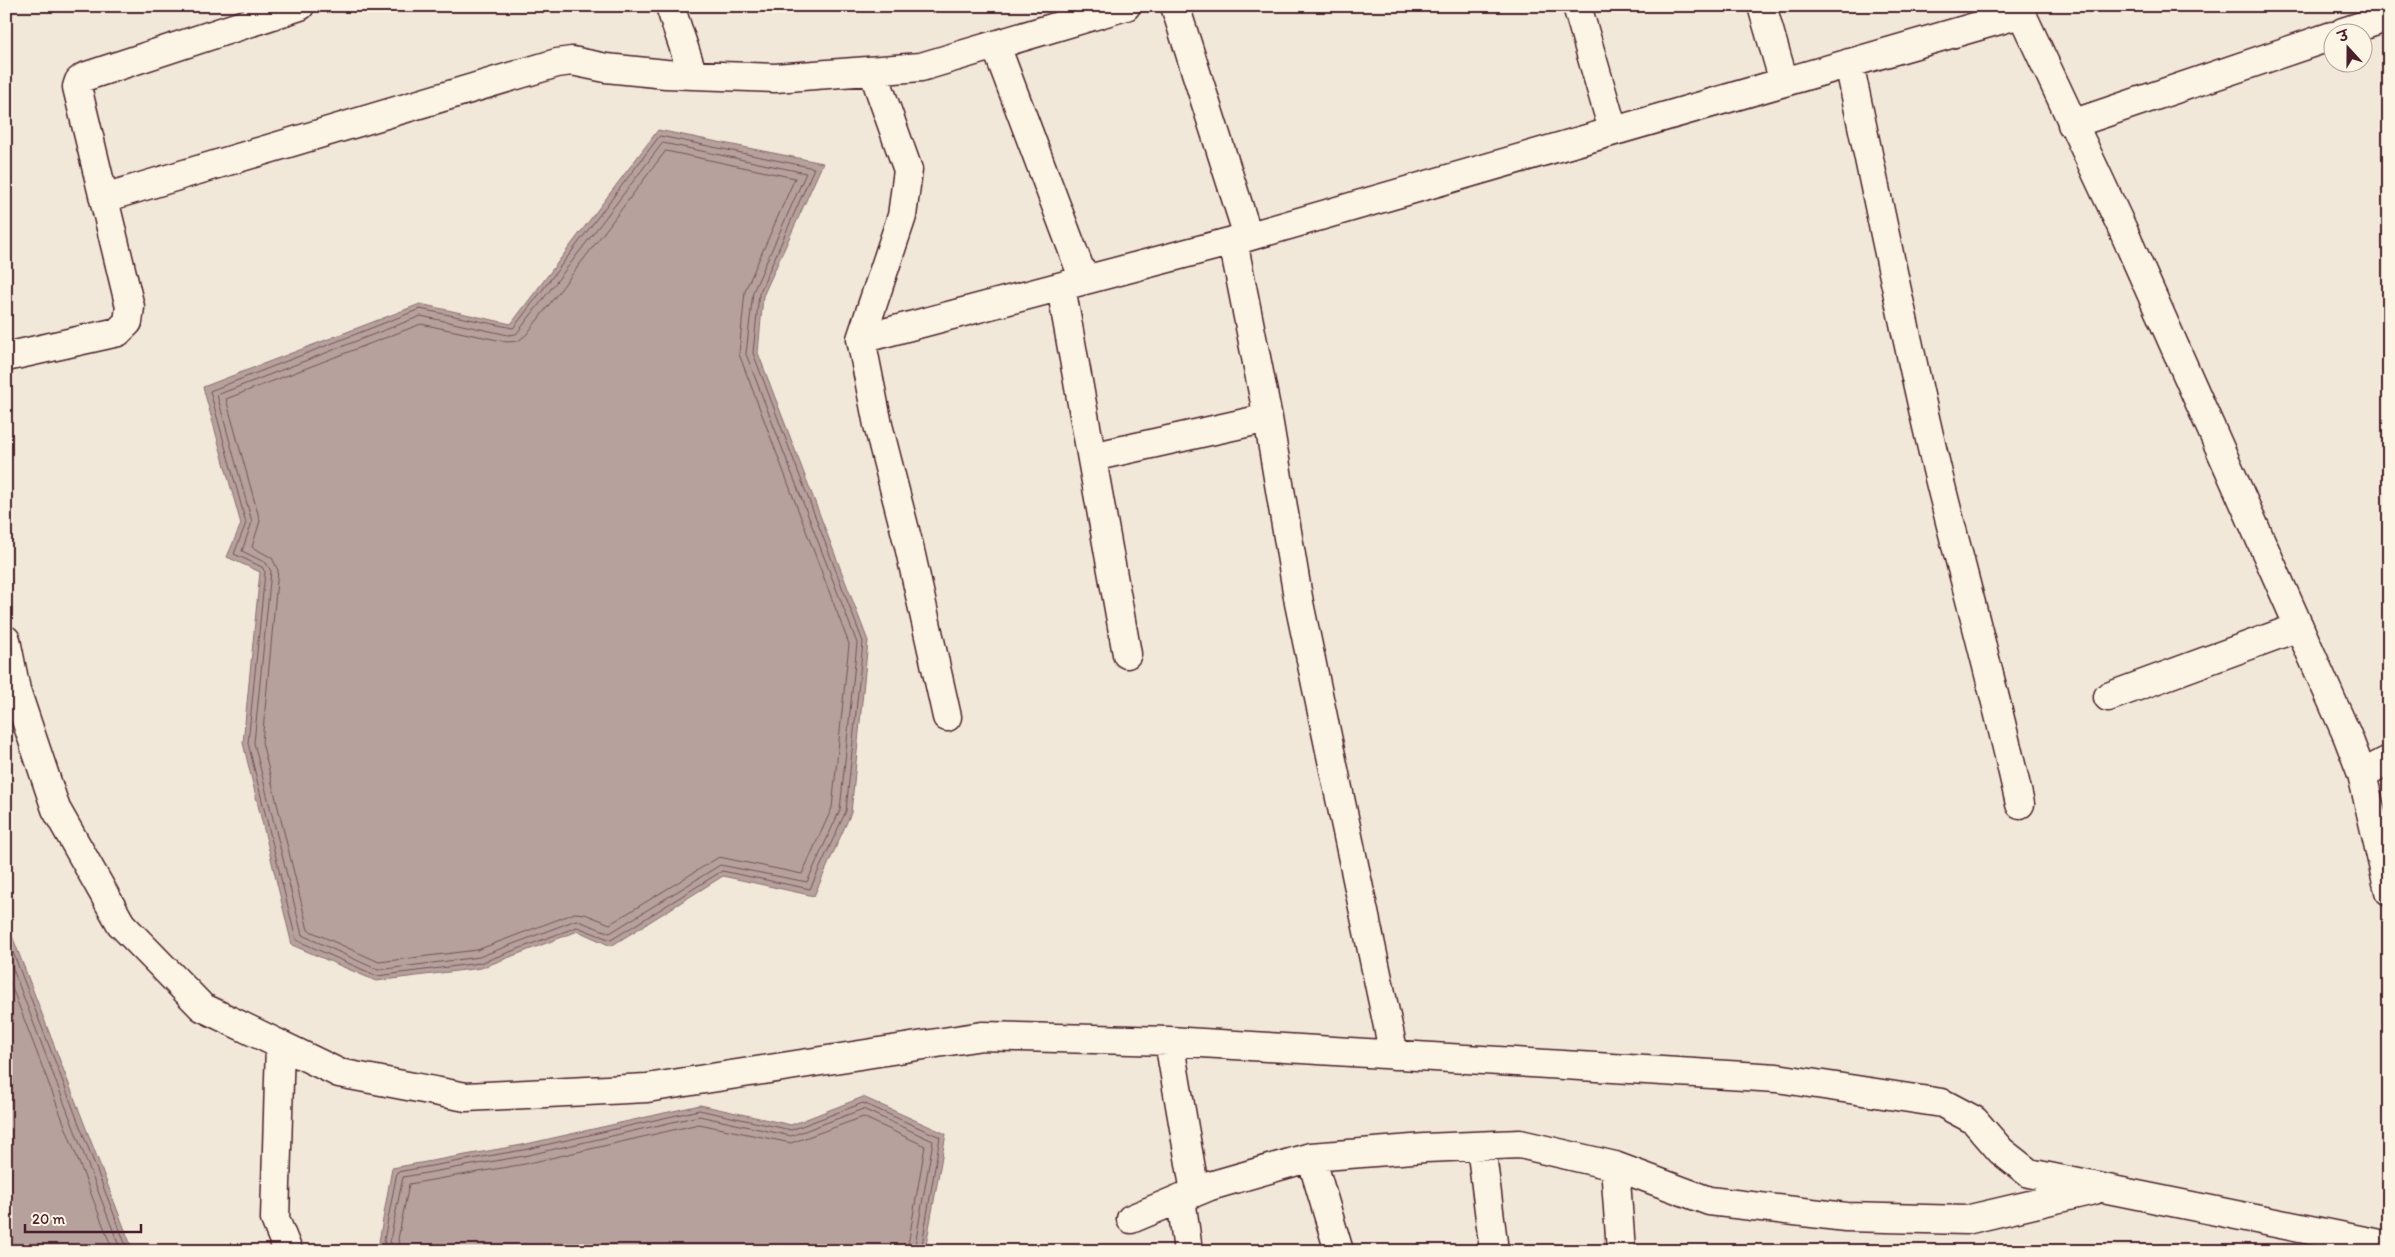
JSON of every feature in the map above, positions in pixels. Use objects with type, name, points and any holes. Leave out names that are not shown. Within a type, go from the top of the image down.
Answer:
[{"type":"street","points":[[6,357],[118,332],[128,322],[130,307],[77,87],[79,81],[84,77],[300,6]]},
{"type":"street","points":[[670,6],[693,75]]},
{"type":"street","points":[[104,198],[556,63],[572,61],[606,68],[693,75],[775,78],[921,67],[1126,6]]},
{"type":"street","points":[[1175,6],[1240,238],[1299,603],[1394,1055]]},
{"type":"street","points":[[1577,6],[1613,130]]},
{"type":"street","points":[[1762,6],[1784,82]]},
{"type":"street","points":[[861,339],[1240,238],[1849,63],[2019,10],[2123,230],[2347,735],[2362,774],[2389,891]]},
{"type":"street","points":[[2372,23],[2389,17]]},
{"type":"street","points":[[2072,124],[2322,39]]},
{"type":"street","points":[[996,46],[1073,284],[1092,457],[1127,654]]},
{"type":"street","points":[[1849,63],[1908,342],[1939,477],[1998,703],[2020,804]]},
{"type":"street","points":[[873,71],[908,170],[902,216],[861,339],[878,425],[909,546],[947,717]]},
{"type":"street","points":[[1092,457],[1268,418]]},
{"type":"street","points":[[2108,697],[2299,627]]},
{"type":"street","points":[[6,640],[11,689],[56,809],[121,924],[202,1007],[339,1073],[466,1097],[647,1088],[982,1036],[1169,1042],[1777,1078],[1942,1103],[1974,1120],[2001,1151],[2029,1173],[2389,1246]]},
{"type":"street","points":[[2362,774],[2389,760]]},
{"type":"street","points":[[1169,1042],[1188,1195],[1188,1251]]},
{"type":"street","points":[[280,1045],[275,1219],[288,1251]]},
{"type":"street","points":[[1131,1219],[1210,1186],[1311,1157],[1520,1144],[1616,1166],[1709,1201],[1846,1217],[1966,1220],[2100,1188]]},
{"type":"street","points":[[1481,1146],[1494,1251]]},
{"type":"street","points":[[1311,1157],[1339,1251]]},
{"type":"street","points":[[1616,1166],[1621,1251]]},
{"type":"water","points":[[658,130],[823,163],[763,296],[758,353],[868,641],[851,813],[814,896],[723,876],[611,946],[578,931],[481,968],[376,981],[292,945],[243,743],[260,572],[227,557],[241,524],[203,387],[420,304],[511,324]]},
{"type":"water","points":[[6,920],[133,1251],[6,1251]]},
{"type":"water","points":[[863,1097],[946,1134],[925,1251],[382,1251],[379,1242],[392,1168],[522,1145],[700,1105],[791,1125]]}]
